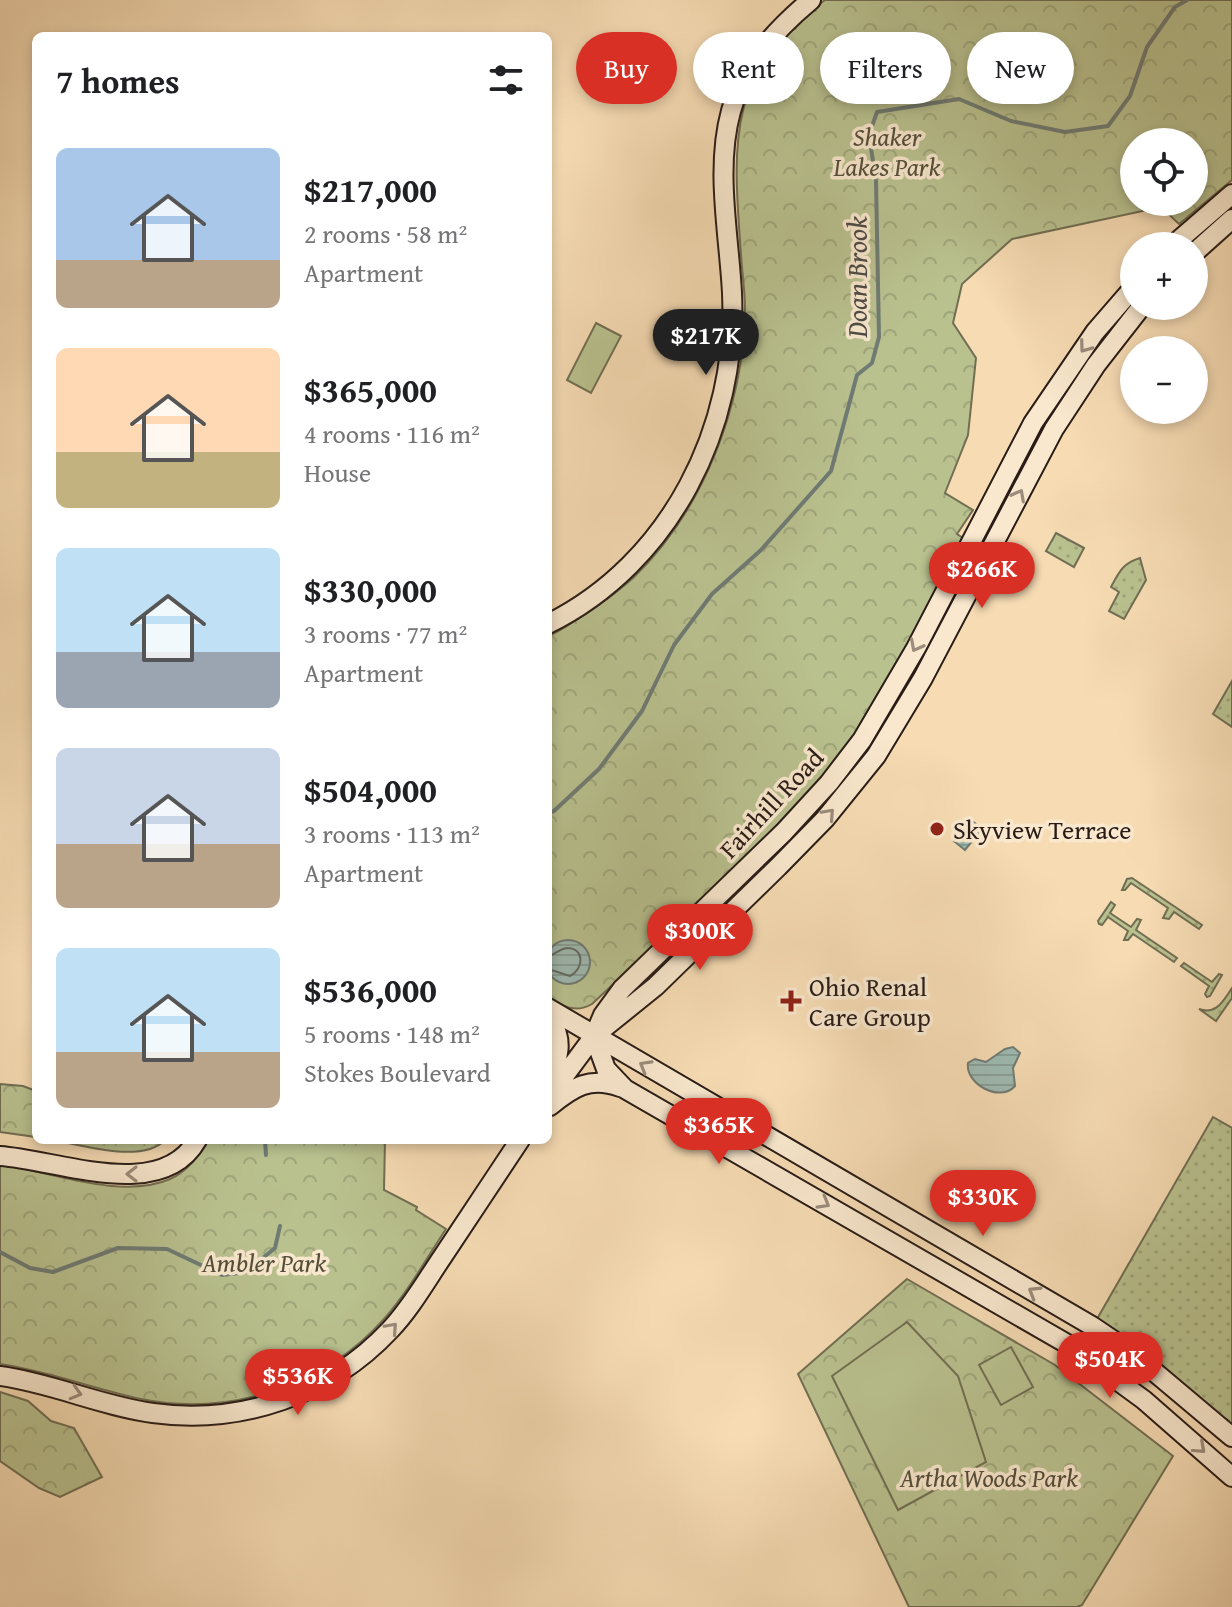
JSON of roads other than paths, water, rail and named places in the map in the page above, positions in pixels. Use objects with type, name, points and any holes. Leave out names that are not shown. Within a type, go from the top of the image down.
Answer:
[{"type":"main road","points":[[552,621],[607,586],[643,550],[683,498],[706,452],[723,402],[731,340],[732,297],[724,172],[727,125],[737,94],[755,58],[782,24],[811,0]]},
{"type":"main road","points":[[1188,232],[1232,194]]},
{"type":"main road","points":[[1208,240],[1232,219]]},
{"type":"main road","name":"Fairhill Road","points":[[594,1036],[603,1015],[622,989],[791,824],[838,773],[888,699],[1033,423],[1077,357],[1120,319]]},
{"type":"main road","name":"Fairhill Road","points":[[594,1036],[656,986],[775,870],[847,794],[876,756],[906,710],[1054,429],[1124,320]]},
{"type":"main road","points":[[888,699],[906,710]]},
{"type":"main road","points":[[791,824],[806,838]]},
{"type":"main road","points":[[760,855],[775,870]]},
{"type":"main road","points":[[552,1010],[1092,1326],[1132,1353],[1232,1437]]},
{"type":"main road","points":[[552,1023],[558,1032],[560,1046],[552,1071]]},
{"type":"main road","points":[[594,1036],[606,1069],[625,1089]]},
{"type":"main road","points":[[552,1093],[594,1036]]},
{"type":"main road","points":[[552,1105],[569,1090],[589,1082],[608,1083],[625,1089],[1069,1345],[1144,1400],[1232,1477]]},
{"type":"main road","points":[[0,1156],[137,1176],[168,1168],[181,1161],[194,1144]]},
{"type":"main road","points":[[0,1376],[40,1383],[151,1412],[183,1416],[243,1412],[305,1392],[354,1363],[392,1328],[517,1144]]},
{"type":"water","points":[[971,820],[982,829],[965,850],[954,841]]},
{"type":"water","points":[[560,942],[576,942],[588,954],[588,970],[576,982],[560,982],[552,976],[552,948]]},
{"type":"water","points":[[1013,1047],[1020,1053],[1013,1068],[1015,1086],[1009,1091],[993,1092],[972,1078],[968,1063],[975,1059],[986,1062]]},
{"type":"waterway","name":"Doan Brook","points":[[552,812],[599,769],[642,711],[674,645],[712,594],[761,550],[831,471],[857,375],[872,363],[879,337],[876,181],[869,135],[877,112],[959,99],[1011,121],[1065,132],[1108,126],[1130,96],[1147,47],[1175,7],[1187,0]]},
{"type":"waterway","points":[[265,1144],[266,1155]]},
{"type":"waterway","name":"Doan Brook","points":[[0,1252],[30,1268],[53,1272],[118,1248],[167,1249],[222,1275],[246,1272],[275,1248],[280,1226]]},
{"type":"place","name":"Skyview Terrace","points":[[937,829]]},
{"type":"place","name":"Ohio Renal Care Group","points":[[791,1001]]},
{"type":"park label","name":"Shaker Lakes Park","points":[[887,151]]},
{"type":"park label","name":"Ambler Park","points":[[264,1262]]},
{"type":"park label","name":"Artha Woods Park","points":[[989,1477]]}]
